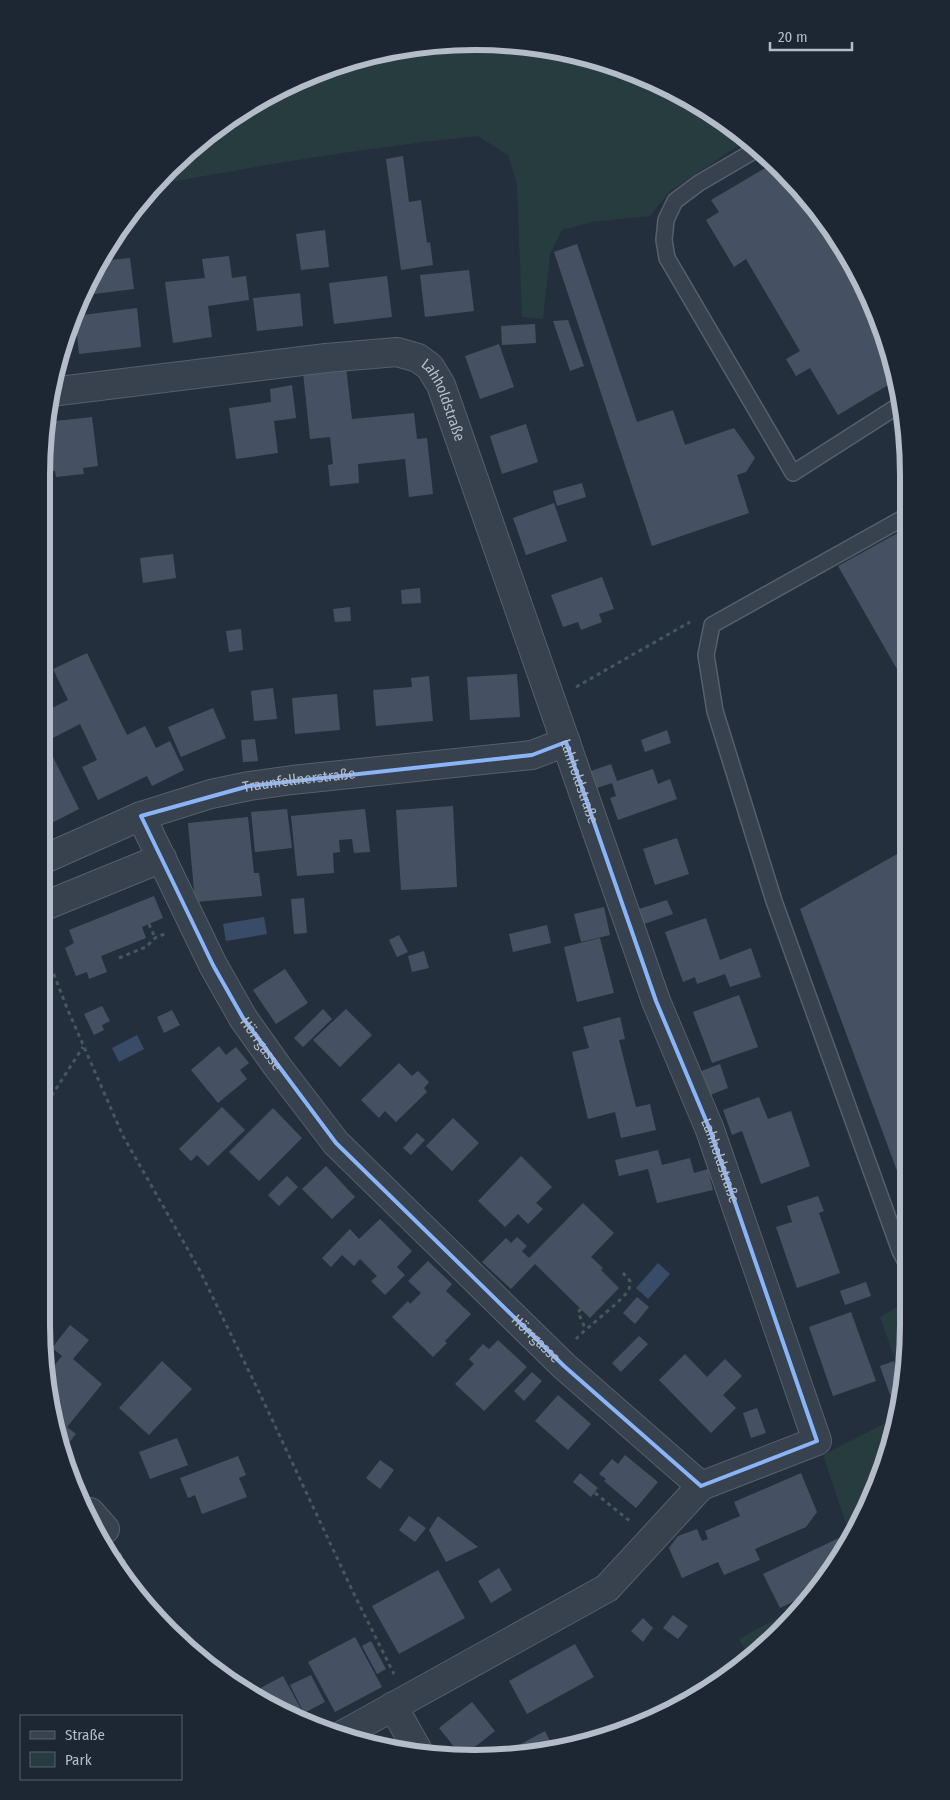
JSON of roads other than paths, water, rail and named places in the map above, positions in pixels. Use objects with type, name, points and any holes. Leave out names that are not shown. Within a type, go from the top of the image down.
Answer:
[{"type":"street","name":"Lahholdstraße","points":[[58,391],[326,358],[397,352],[418,358],[430,367],[441,385],[656,1001],[710,1130],[817,1441],[702,1486]]},
{"type":"street","name":"Traunfellnerstraße","points":[[50,856],[141,816],[211,794],[292,780],[532,755],[566,742]]},
{"type":"street","name":"Hörrgasse","points":[[141,816],[213,965],[243,1018],[336,1143],[557,1360],[702,1486]]},
{"type":"street","points":[[50,905],[162,858]]},
{"type":"street","points":[[350,1731],[607,1588],[702,1486]]},
{"type":"street","points":[[400,1703],[416,1745]]},
{"type":"lane","points":[[752,152],[699,183],[675,201],[666,220],[664,240],[667,258],[793,473],[894,408]]},
{"type":"lane","points":[[900,520],[712,625],[706,655],[715,711],[774,901],[900,1248]]},
{"type":"water","points":[[264,917],[267,934],[226,941],[223,924]]},
{"type":"water","points":[[137,1035],[144,1049],[119,1062],[112,1048]]},
{"type":"water","points":[[658,1263],[670,1274],[648,1299],[636,1288]]}]
